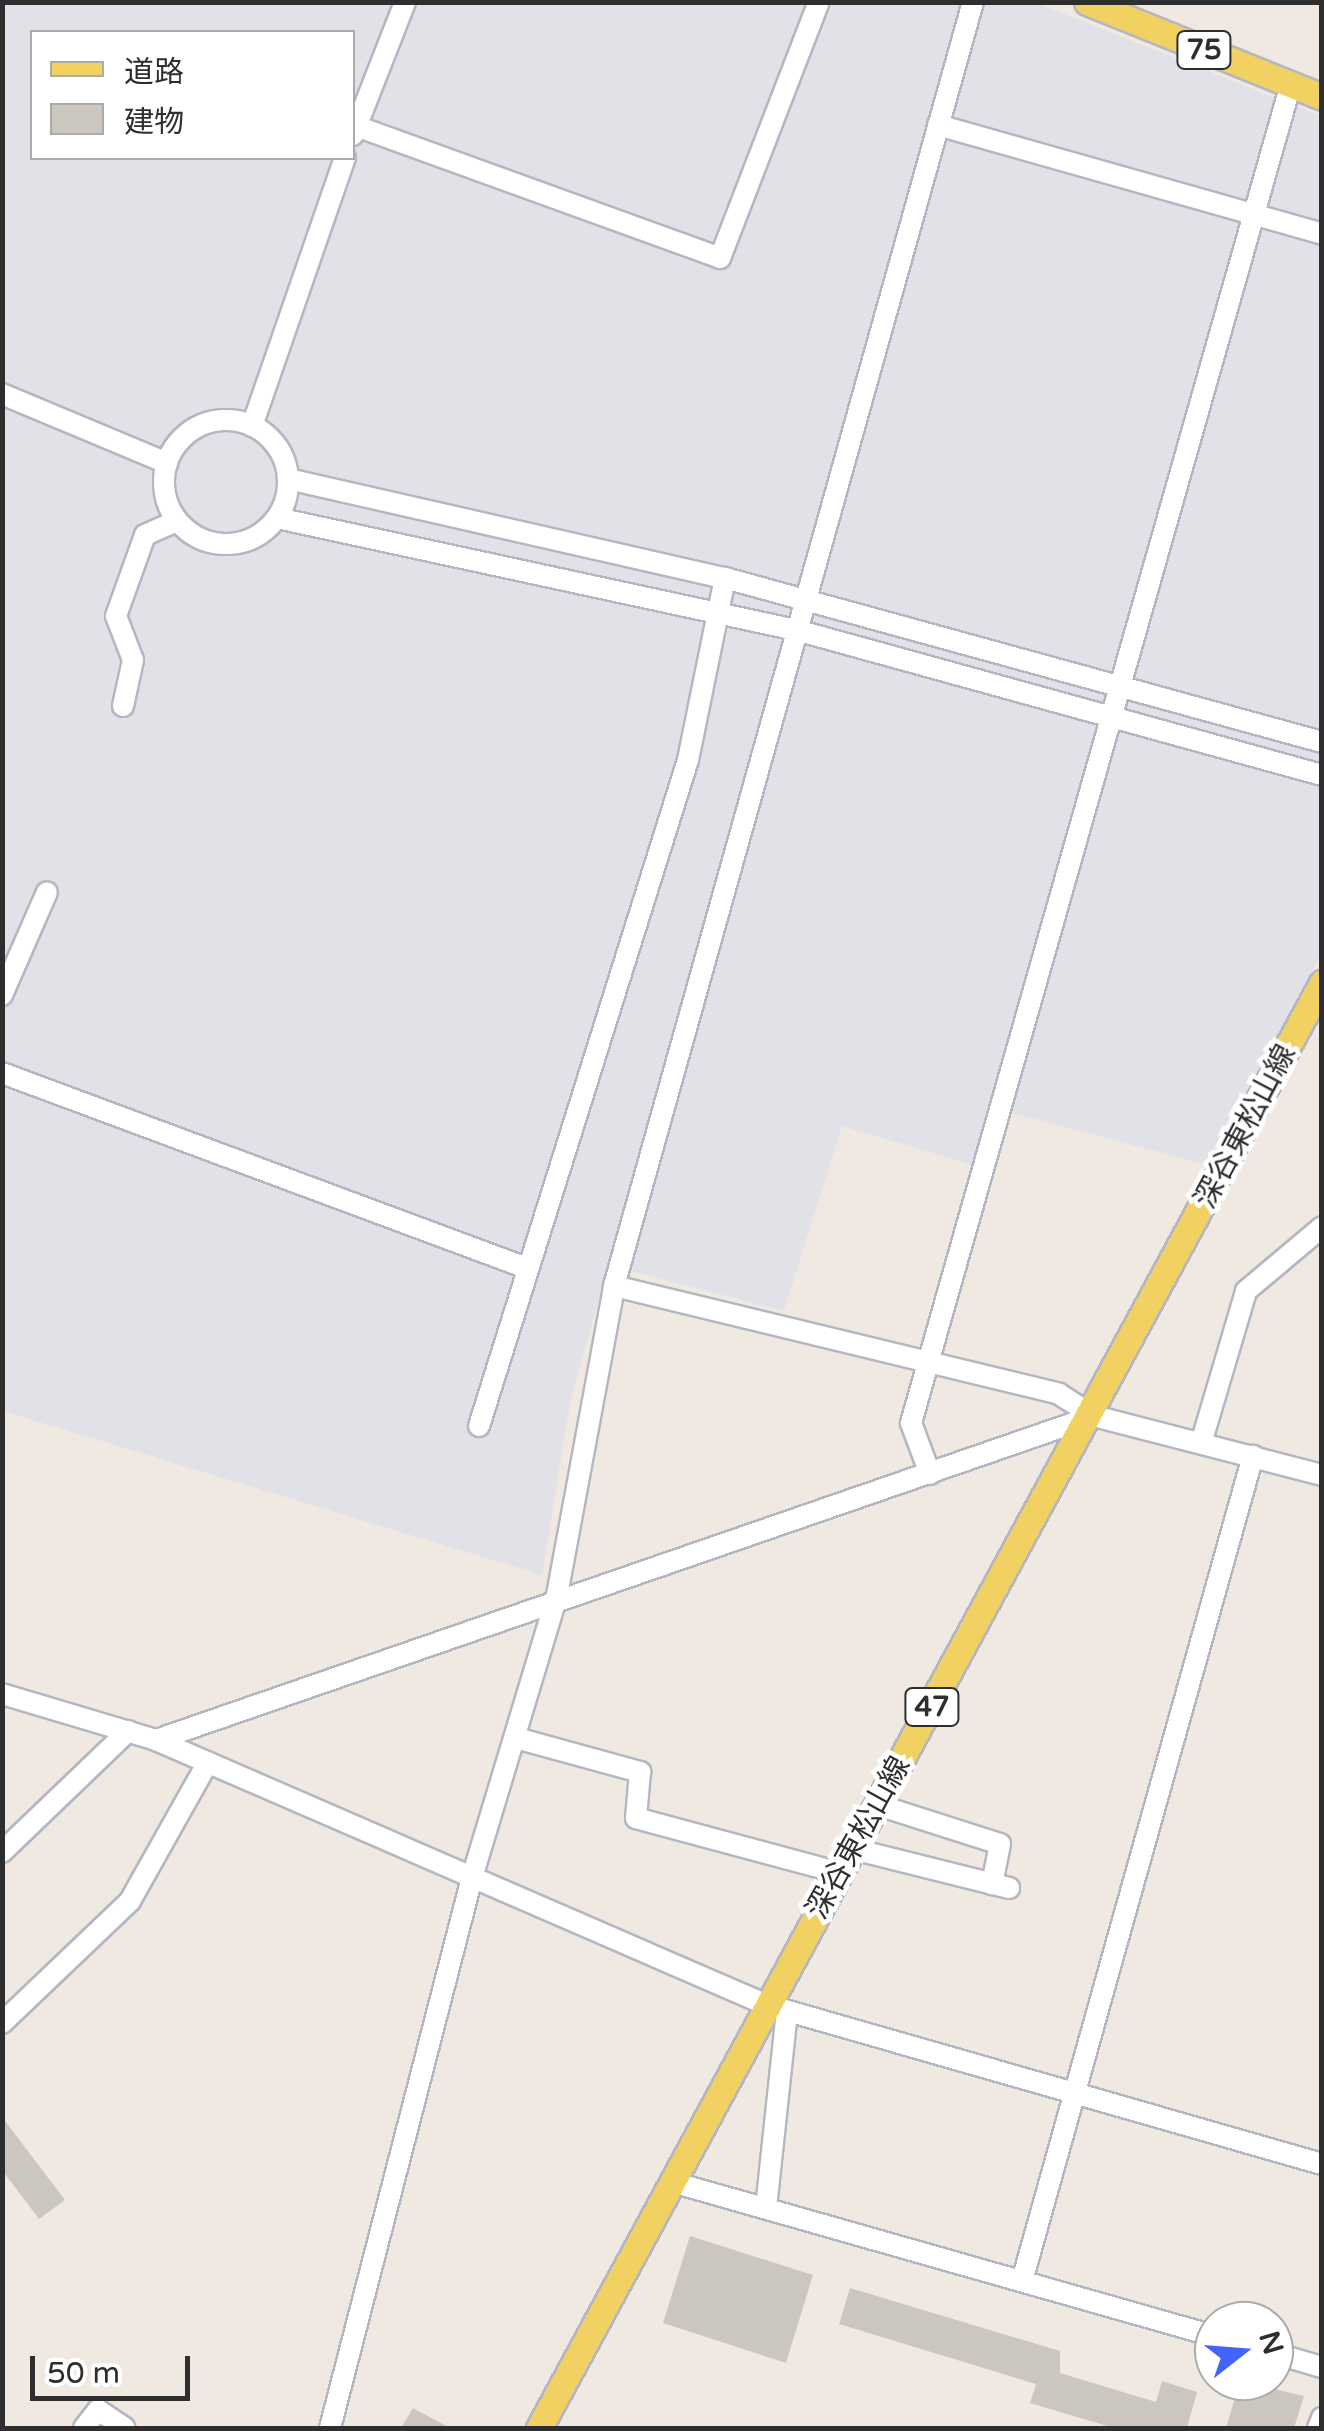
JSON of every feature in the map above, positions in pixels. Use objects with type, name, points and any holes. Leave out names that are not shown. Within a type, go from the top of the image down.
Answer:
[{"type":"main road","name":"75","points":[[1087,2],[1322,97]]},
{"type":"main road","name":"深谷東松山線","points":[[539,2428],[672,2182],[777,2008],[840,1873],[1094,1416],[1322,983]]},
{"type":"street","points":[[355,129],[405,2]]},
{"type":"street","points":[[355,132],[720,258],[819,2]]},
{"type":"street","points":[[330,2428],[473,1874],[556,1594],[614,1286],[973,2]]},
{"type":"street","points":[[930,1474],[911,1423],[933,1364],[1258,215],[1290,84]]},
{"type":"street","points":[[938,125],[1322,234]]},
{"type":"street","points":[[252,426],[345,160]]},
{"type":"street","points":[[2,394],[167,464]]},
{"type":"street","points":[[177,521],[167,464],[192,430],[232,420],[252,426],[278,448],[288,479],[277,518]]},
{"type":"street","points":[[288,479],[804,598],[1322,742]]},
{"type":"street","points":[[123,706],[133,660],[116,616],[145,535],[177,521],[228,545],[277,518],[796,630],[1322,775]]},
{"type":"street","points":[[478,1426],[524,1267],[688,760],[724,578]]},
{"type":"street","points":[[2,995],[47,892]]},
{"type":"street","points":[[2,1074],[524,1267]]},
{"type":"street","points":[[1202,1440],[1246,1291],[1322,1227]]},
{"type":"street","points":[[614,1286],[1059,1394],[1094,1416],[1202,1440],[1322,1475]]},
{"type":"street","points":[[156,1740],[556,1594],[930,1474],[1094,1416]]},
{"type":"street","points":[[1022,2281],[1071,2092],[1253,1456]]},
{"type":"street","points":[[2,1694],[156,1740],[777,2008],[1322,2164]]},
{"type":"street","points":[[2,1852],[128,1731]]},
{"type":"street","points":[[516,1738],[640,1772],[636,1818],[840,1873]]},
{"type":"street","points":[[2,2023],[130,1901],[208,1762]]},
{"type":"street","points":[[854,1849],[1001,1886],[1000,1844],[878,1804]]},
{"type":"street","points":[[766,2208],[777,2008]]},
{"type":"street","points":[[672,2182],[1194,2330]]},
{"type":"street","points":[[1294,2359],[1322,2367]]},
{"type":"street","points":[[84,2428],[98,2410],[125,2428]]},
{"type":"street","points":[[1318,2428],[1322,2418]]},
{"type":"shaded area","points":[[3,3],[1037,3],[1321,116],[1321,954],[1208,1165],[993,1108],[977,1166],[842,1126],[784,1311],[608,1265],[570,1403],[542,1575],[3,1411]]},
{"type":"building","points":[[2,2117],[65,2200],[39,2219],[2,2170]]},
{"type":"building","points":[[690,2236],[813,2275],[786,2363],[663,2323]]},
{"type":"building","points":[[850,2288],[1060,2351],[1060,2373],[1156,2402],[1162,2381],[1194,2391],[1194,2401],[1187,2428],[1114,2428],[1030,2403],[1036,2384],[839,2324]]},
{"type":"building","points":[[1294,2394],[1304,2396],[1294,2428],[1226,2428],[1234,2401],[1294,2401]]},
{"type":"building","points":[[413,2408],[450,2428],[401,2428]]}]
